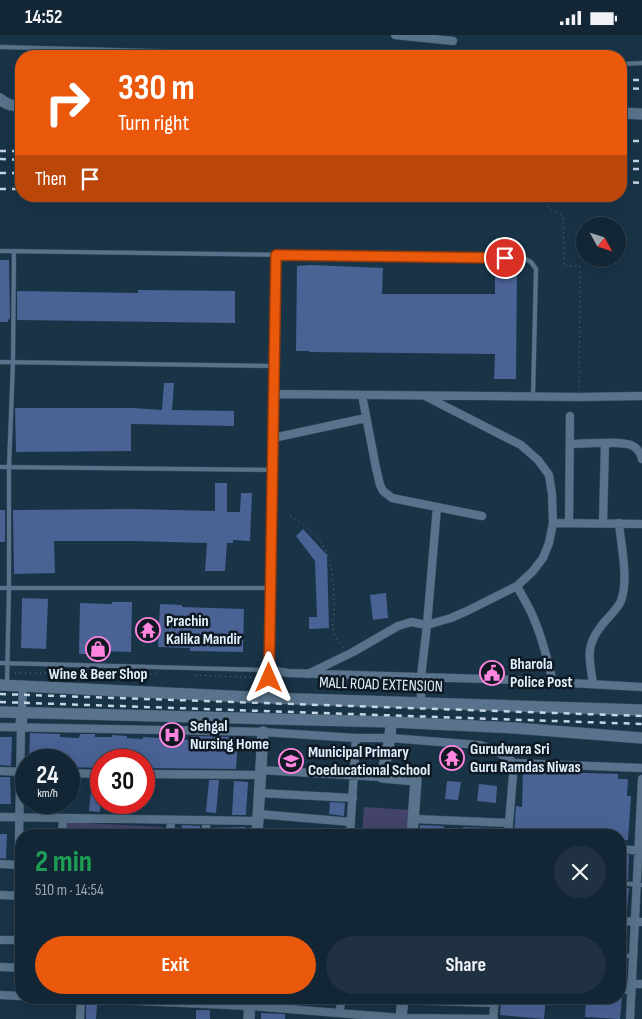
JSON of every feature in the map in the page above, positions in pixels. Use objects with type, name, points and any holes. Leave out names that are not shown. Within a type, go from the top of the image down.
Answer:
[{"type":"main road","points":[[0,99],[5,103],[15,106]]},
{"type":"main road","points":[[627,113],[642,114]]},
{"type":"main road","name":"MALL ROAD EXTENSION","points":[[4,685],[268,698],[642,709]]},
{"type":"main road","points":[[0,712],[391,722],[515,728],[642,738]]},
{"type":"main road","points":[[21,727],[22,712]]},
{"type":"main road","points":[[391,722],[390,738],[382,777],[416,780],[413,829]]},
{"type":"main road","points":[[257,826],[263,732]]},
{"type":"main road","points":[[249,1019],[250,1004]]},
{"type":"main road","points":[[401,1018],[402,1004]]},
{"type":"street","points":[[395,35],[453,41]]},
{"type":"street","points":[[268,698],[274,394],[533,397],[642,396]]},
{"type":"street","points":[[362,395],[376,468],[383,491],[392,498],[482,516]]},
{"type":"street","points":[[308,674],[347,655],[398,626],[411,622],[427,625],[451,618],[516,586],[544,557],[553,523],[552,494],[549,475],[538,460],[521,445],[424,395]]},
{"type":"street","points":[[570,416],[570,523]]},
{"type":"street","points":[[273,438],[366,418]]},
{"type":"street","points":[[570,444],[605,443],[633,446],[640,453],[642,459]]},
{"type":"street","points":[[603,523],[605,443]]},
{"type":"street","points":[[421,703],[421,677],[436,507]]},
{"type":"street","points":[[553,523],[642,524],[642,515]]},
{"type":"street","points":[[593,684],[589,654],[592,640],[621,601],[624,589],[619,523]]},
{"type":"street","points":[[516,586],[538,628],[553,682]]},
{"type":"street","points":[[269,674],[421,677],[642,687]]},
{"type":"street","points":[[22,712],[23,686]]},
{"type":"street","points":[[0,727],[263,732],[356,738],[390,738],[479,745],[491,748],[514,763],[642,768]]},
{"type":"street","points":[[21,727],[22,749]]},
{"type":"street","points":[[350,829],[356,738]]},
{"type":"street","points":[[508,829],[514,763]]},
{"type":"street","points":[[0,771],[15,772]]},
{"type":"street","points":[[155,775],[260,773],[382,777]]},
{"type":"street","points":[[630,1019],[632,956],[639,922],[642,779]]},
{"type":"street","points":[[259,793],[353,799]]},
{"type":"street","points":[[20,814],[20,829]]},
{"type":"street","points":[[0,817],[171,821],[206,820],[257,826],[351,822]]},
{"type":"street","points":[[62,829],[63,818]]},
{"type":"street","points":[[414,819],[509,823]]},
{"type":"street","points":[[206,820],[206,829]]},
{"type":"street","points":[[170,829],[171,821]]},
{"type":"street","points":[[626,850],[640,851]]},
{"type":"street","points":[[0,864],[15,865]]},
{"type":"street","points":[[0,895],[15,896]]},
{"type":"street","points":[[626,921],[639,922]]},
{"type":"street","points":[[0,940],[15,940]]},
{"type":"street","points":[[632,956],[642,957]]},
{"type":"street","points":[[0,967],[15,968]]},
{"type":"street","points":[[626,988],[642,984]]},
{"type":"street","points":[[0,995],[15,996]]},
{"type":"street","points":[[80,1019],[81,1004]]},
{"type":"street","points":[[268,1004],[401,1018],[493,1019],[495,1004]]},
{"type":"street","points":[[340,1012],[341,1004]]},
{"type":"lane","points":[[0,47],[114,50]]},
{"type":"lane","points":[[627,64],[642,63]]},
{"type":"lane","points":[[0,251],[524,258],[531,262],[536,269],[533,397]]},
{"type":"lane","points":[[4,685],[7,673],[9,588],[9,467],[13,362],[14,251]]},
{"type":"lane","points":[[274,394],[276,255]]},
{"type":"lane","points":[[0,362],[274,366]]},
{"type":"lane","points":[[0,467],[272,470]]},
{"type":"lane","points":[[0,587],[270,588]]},
{"type":"lane","points":[[0,663],[269,674]]},
{"type":"lane","points":[[626,883],[640,884]]},
{"type":"lane","points":[[626,956],[632,956]]},
{"type":"path","points":[[548,202],[548,207],[563,217],[564,266],[580,267],[579,397]]},
{"type":"path","points":[[290,516],[310,530],[330,559],[334,594],[332,627],[336,638],[347,655]]},
{"type":"path","points":[[7,673],[163,674]]},
{"type":"path","points":[[192,675],[269,674]]},
{"type":"shaded area","points":[[364,807],[410,810],[408,829],[362,829]]},
{"type":"shaded area","points":[[66,822],[162,827],[162,829],[65,829]]},
{"type":"building","points":[[0,260],[9,260],[10,320],[8,319],[8,322],[0,322]]},
{"type":"building","points":[[297,266],[383,268],[382,294],[495,294],[495,266],[517,266],[516,379],[494,379],[495,354],[296,351]]},
{"type":"building","points":[[138,290],[235,291],[235,323],[17,320],[17,291],[138,293]]},
{"type":"building","points":[[164,383],[174,383],[172,410],[234,411],[234,426],[131,424],[131,451],[16,452],[15,408],[132,408],[162,410]]},
{"type":"building","points":[[215,483],[227,483],[227,512],[240,512],[241,493],[252,493],[250,541],[233,540],[233,543],[227,543],[225,571],[205,571],[207,543],[54,541],[55,573],[14,574],[13,510],[133,509],[215,511]]},
{"type":"building","points":[[0,510],[5,510],[5,542],[0,542]]},
{"type":"building","points":[[303,529],[327,555],[329,628],[309,629],[309,617],[317,617],[315,561],[296,536]]},
{"type":"building","points":[[386,593],[388,618],[373,620],[370,595]]},
{"type":"building","points":[[22,598],[48,599],[46,649],[21,648]]},
{"type":"building","points":[[112,602],[132,602],[131,652],[102,651],[102,654],[79,654],[80,603],[112,604]]},
{"type":"building","points":[[160,604],[182,605],[182,607],[244,609],[243,652],[190,651],[190,648],[158,647]]},
{"type":"building","points":[[30,733],[60,734],[60,737],[79,738],[80,734],[95,734],[95,737],[112,737],[112,735],[143,739],[143,737],[176,736],[176,740],[191,740],[191,736],[238,737],[236,769],[155,768],[155,749],[90,749],[90,768],[80,767],[80,749],[29,749]]},
{"type":"building","points":[[0,737],[12,737],[11,766],[0,765]]},
{"type":"building","points":[[523,771],[618,774],[618,779],[628,779],[627,796],[631,796],[628,840],[626,840],[626,829],[514,829],[516,806],[522,807]]},
{"type":"building","points":[[0,777],[10,777],[11,804],[0,804]]},
{"type":"building","points":[[209,780],[219,780],[216,813],[206,812]]},
{"type":"building","points":[[234,781],[248,782],[246,815],[232,815]]},
{"type":"building","points":[[447,781],[461,782],[458,800],[445,799]]},
{"type":"building","points":[[479,784],[497,786],[496,803],[477,801]]},
{"type":"building","points":[[330,802],[345,803],[344,816],[329,814]]},
{"type":"building","points":[[182,825],[200,826],[200,829],[182,829]]},
{"type":"building","points":[[420,825],[444,826],[444,829],[420,829]]},
{"type":"building","points":[[245,827],[245,829],[212,829]]},
{"type":"building","points":[[463,827],[492,828],[492,829],[463,829]]},
{"type":"building","points":[[0,834],[7,834],[6,859],[0,858]]},
{"type":"building","points":[[626,855],[629,855],[628,880],[626,880]]},
{"type":"building","points":[[626,888],[629,888],[626,908]]},
{"type":"building","points":[[86,1004],[97,1005],[96,1019],[86,1019]]},
{"type":"building","points":[[501,1004],[545,1004],[544,1019],[500,1015]]},
{"type":"building","points":[[586,1004],[621,1004],[620,1019],[585,1017]]},
{"type":"building","points":[[196,1010],[210,1010],[210,1019],[196,1019]]},
{"type":"building","points":[[261,1013],[285,1014],[285,1019],[261,1019]]},
{"type":"railway","points":[[627,80],[642,80]]},
{"type":"railway","points":[[627,88],[642,89]]},
{"type":"railway","points":[[627,141],[642,141]]},
{"type":"railway","points":[[0,151],[15,151]]},
{"type":"railway","points":[[0,159],[15,160]]},
{"type":"railway","points":[[627,161],[642,161]]},
{"type":"railway","points":[[627,169],[642,169]]},
{"type":"railway","points":[[0,173],[15,173]]},
{"type":"railway","points":[[627,182],[642,183]]},
{"type":"railway","points":[[0,189],[15,189]]},
{"type":"railway","points":[[0,694],[642,716]]},
{"type":"railway","points":[[0,702],[642,724]]},
{"type":"place","name":"Prachin Kalika Mandir","points":[[148,630]]},
{"type":"place","name":"Wine & Beer Shop","points":[[98,649]]},
{"type":"place","name":"Bharola Police Post","points":[[492,673]]},
{"type":"place","name":"Sehgal Nursing Home","points":[[172,735]]},
{"type":"place","name":"Gurudwara Sri Guru Ramdas Niwas","points":[[452,758]]},
{"type":"place","name":"Municipal Primary Coeducational School","points":[[291,761]]},
{"type":"route","points":[[269,678],[276,255],[505,258]]}]
